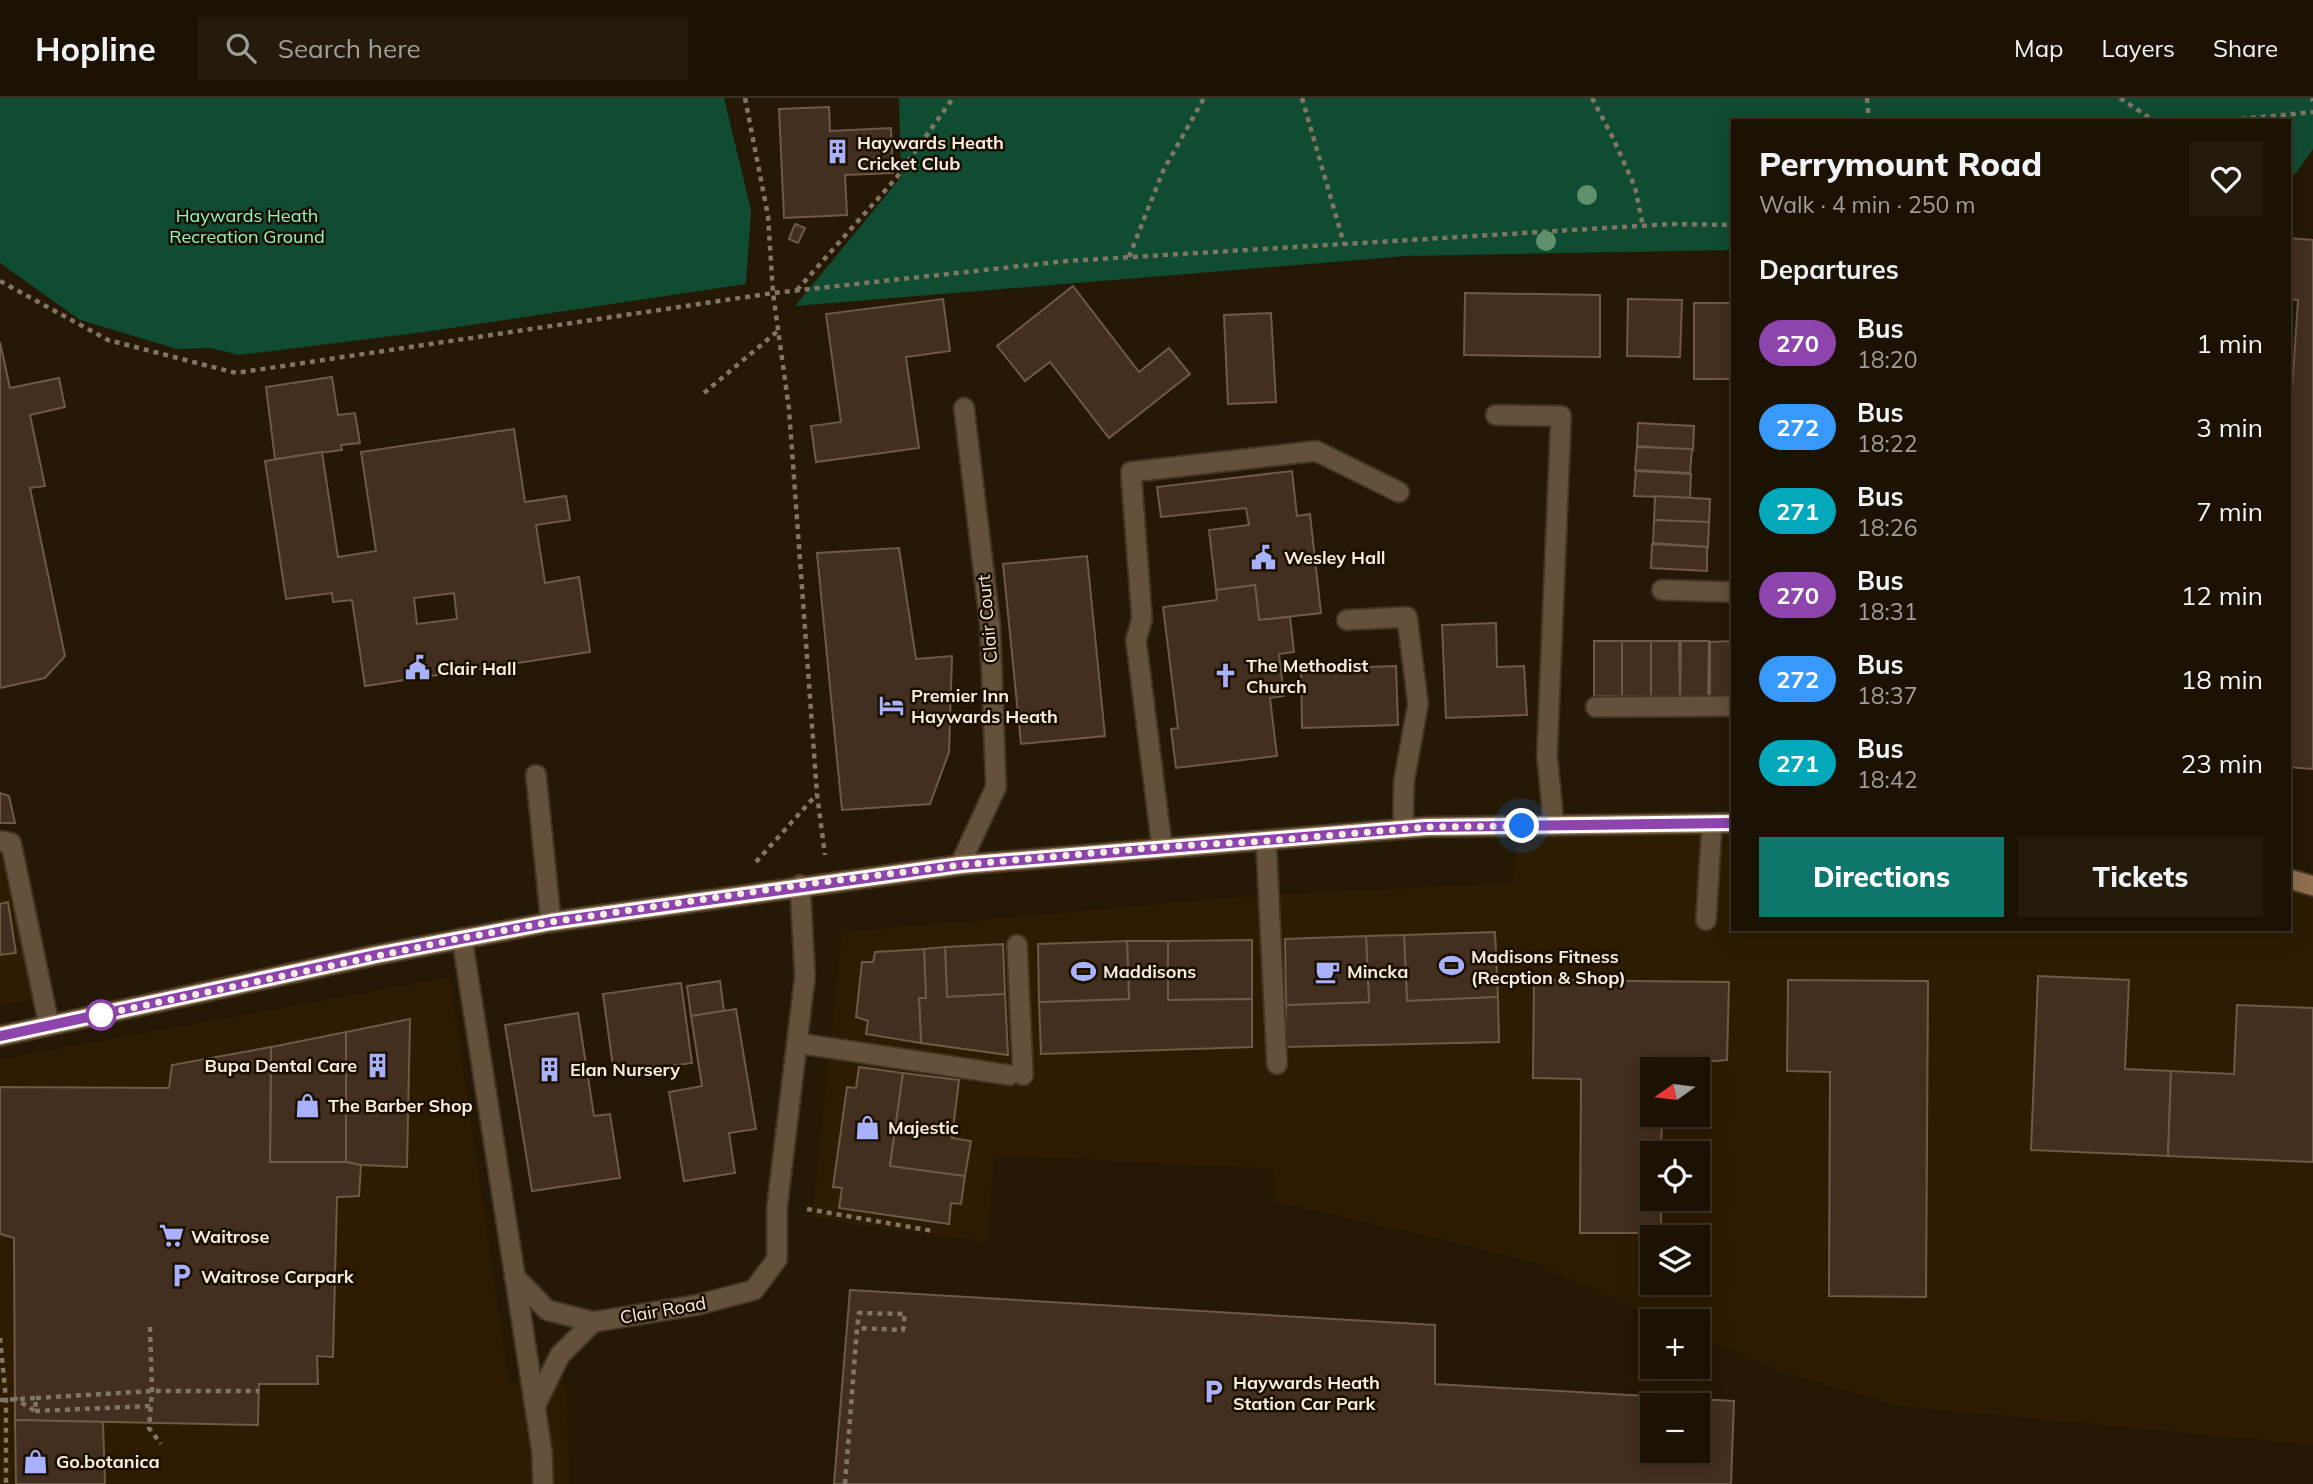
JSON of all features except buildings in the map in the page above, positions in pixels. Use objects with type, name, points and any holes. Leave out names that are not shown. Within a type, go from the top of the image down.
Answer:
[{"type":"main road","points":[[0,1036],[462,938],[551,922],[800,885],[960,865],[1403,829],[1731,823]]},
{"type":"main road","points":[[2291,880],[2313,886]]},
{"type":"street","name":"Clair Court","points":[[960,865],[996,787],[990,624],[964,408]]},
{"type":"street","points":[[1496,415],[1561,415],[1547,755],[1553,826]]},
{"type":"street","points":[[1162,847],[1136,640],[1142,619],[1131,472],[1316,451],[1399,492]]},
{"type":"street","points":[[1662,590],[1731,592]]},
{"type":"street","points":[[1347,620],[1407,617],[1418,704],[1404,780],[1403,829]]},
{"type":"street","points":[[1596,707],[1731,706]]},
{"type":"street","points":[[536,775],[551,922]]},
{"type":"street","points":[[1706,919],[1712,824]]},
{"type":"street","points":[[0,841],[11,843],[49,1025]]},
{"type":"street","points":[[1266,841],[1277,1064]]},
{"type":"street","name":"Clair Road","points":[[515,1276],[547,1310],[593,1322],[697,1305],[754,1290],[777,1259],[777,1207],[805,976],[800,885]]},
{"type":"street","points":[[462,938],[542,1452],[543,1484]]},
{"type":"street","points":[[797,1043],[1016,1075],[1017,945]]},
{"type":"street","points":[[535,1406],[560,1355],[593,1322]]},
{"type":"path","points":[[745,98],[768,216],[773,293],[789,409],[817,794],[828,882]]},
{"type":"path","points":[[797,290],[897,177],[953,98]]},
{"type":"path","points":[[1129,257],[1163,171],[1205,98]]},
{"type":"path","points":[[1302,98],[1344,244]]},
{"type":"path","points":[[1592,98],[1614,138],[1635,187],[1643,226]]},
{"type":"path","points":[[1867,98],[1869,119]]},
{"type":"path","points":[[2120,98],[2151,119]]},
{"type":"path","points":[[2241,119],[2313,112]]},
{"type":"path","points":[[0,281],[108,340],[236,373],[773,293],[1067,261],[1643,226],[1731,225]]},
{"type":"path","points":[[704,393],[779,330]]},
{"type":"path","points":[[725,897],[817,794]]},
{"type":"path","points":[[799,1208],[933,1231]]},
{"type":"path","points":[[845,1484],[857,1328],[859,1313],[905,1314],[903,1330],[857,1328]]},
{"type":"path","points":[[150,1327],[152,1391],[149,1428],[161,1444]]},
{"type":"path","points":[[0,1338],[6,1484]]},
{"type":"path","points":[[3,1399],[152,1391],[259,1391]]},
{"type":"path","points":[[14,1398],[35,1411],[151,1406]]},
{"type":"path","points":[[35,1411],[36,1398]]},
{"type":"shaded area","points":[[1522,826],[1731,827],[1731,931],[2291,931],[2291,892],[2313,898],[2313,1445],[1898,1406],[1772,1369],[1710,1341],[1710,1309],[1640,1310],[1533,1263],[1276,1202],[1274,1169],[995,1155],[987,1242],[812,1216],[842,932],[1261,895],[1511,883]]},
{"type":"shaded area","points":[[7,853],[35,998],[0,1006],[0,854]]},
{"type":"shaded area","points":[[450,977],[509,1383],[566,1384],[570,1484],[0,1484],[0,1059]]},
{"type":"green space","name":"Haywards Heath Recreation Ground","points":[[0,98],[724,98],[751,210],[746,284],[424,332],[239,355],[210,348],[177,349],[80,320],[0,263]]},
{"type":"green space","points":[[899,98],[2313,98],[2313,149],[2291,177],[2291,119],[1731,119],[1731,250],[1407,256],[795,306],[901,177]]},
{"type":"bus line","name":"270","points":[[0,1036],[376,955],[551,922],[800,885],[960,865],[1426,827],[1731,823]]},
{"type":"place","name":"Haywards Heath Cricket Club","points":[[837,152]]},
{"type":"place","name":"Wesley Hall","points":[[1264,557]]},
{"type":"place","name":"Clair Hall","points":[[417,668]]},
{"type":"place","name":"The Methodist Church","points":[[1226,675]]},
{"type":"place","name":"Premier Inn Haywards Heath","points":[[891,705]]},
{"type":"place","name":"Madisons Fitness (Recption & Shop)","points":[[1451,966]]},
{"type":"place","name":"Maddisons","points":[[1083,971]]},
{"type":"place","name":"Mincka","points":[[1327,971]]},
{"type":"place","name":"Bupa Dental Care","points":[[377,1065]]},
{"type":"place","name":"Elan Nursery","points":[[550,1069]]},
{"type":"place","name":"The Barber Shop","points":[[308,1105]]},
{"type":"place","name":"Majestic","points":[[868,1127]]},
{"type":"place","name":"Waitrose","points":[[171,1236]]},
{"type":"place","name":"Waitrose Carpark","points":[[181,1276]]},
{"type":"place","name":"Haywards Heath Station Car Park","points":[[1213,1392]]},
{"type":"place","name":"Go.botanica","points":[[36,1461]]},
{"type":"route","points":[[101,1015],[462,938],[800,885],[960,865],[1162,847],[1426,827],[1522,826]]}]
